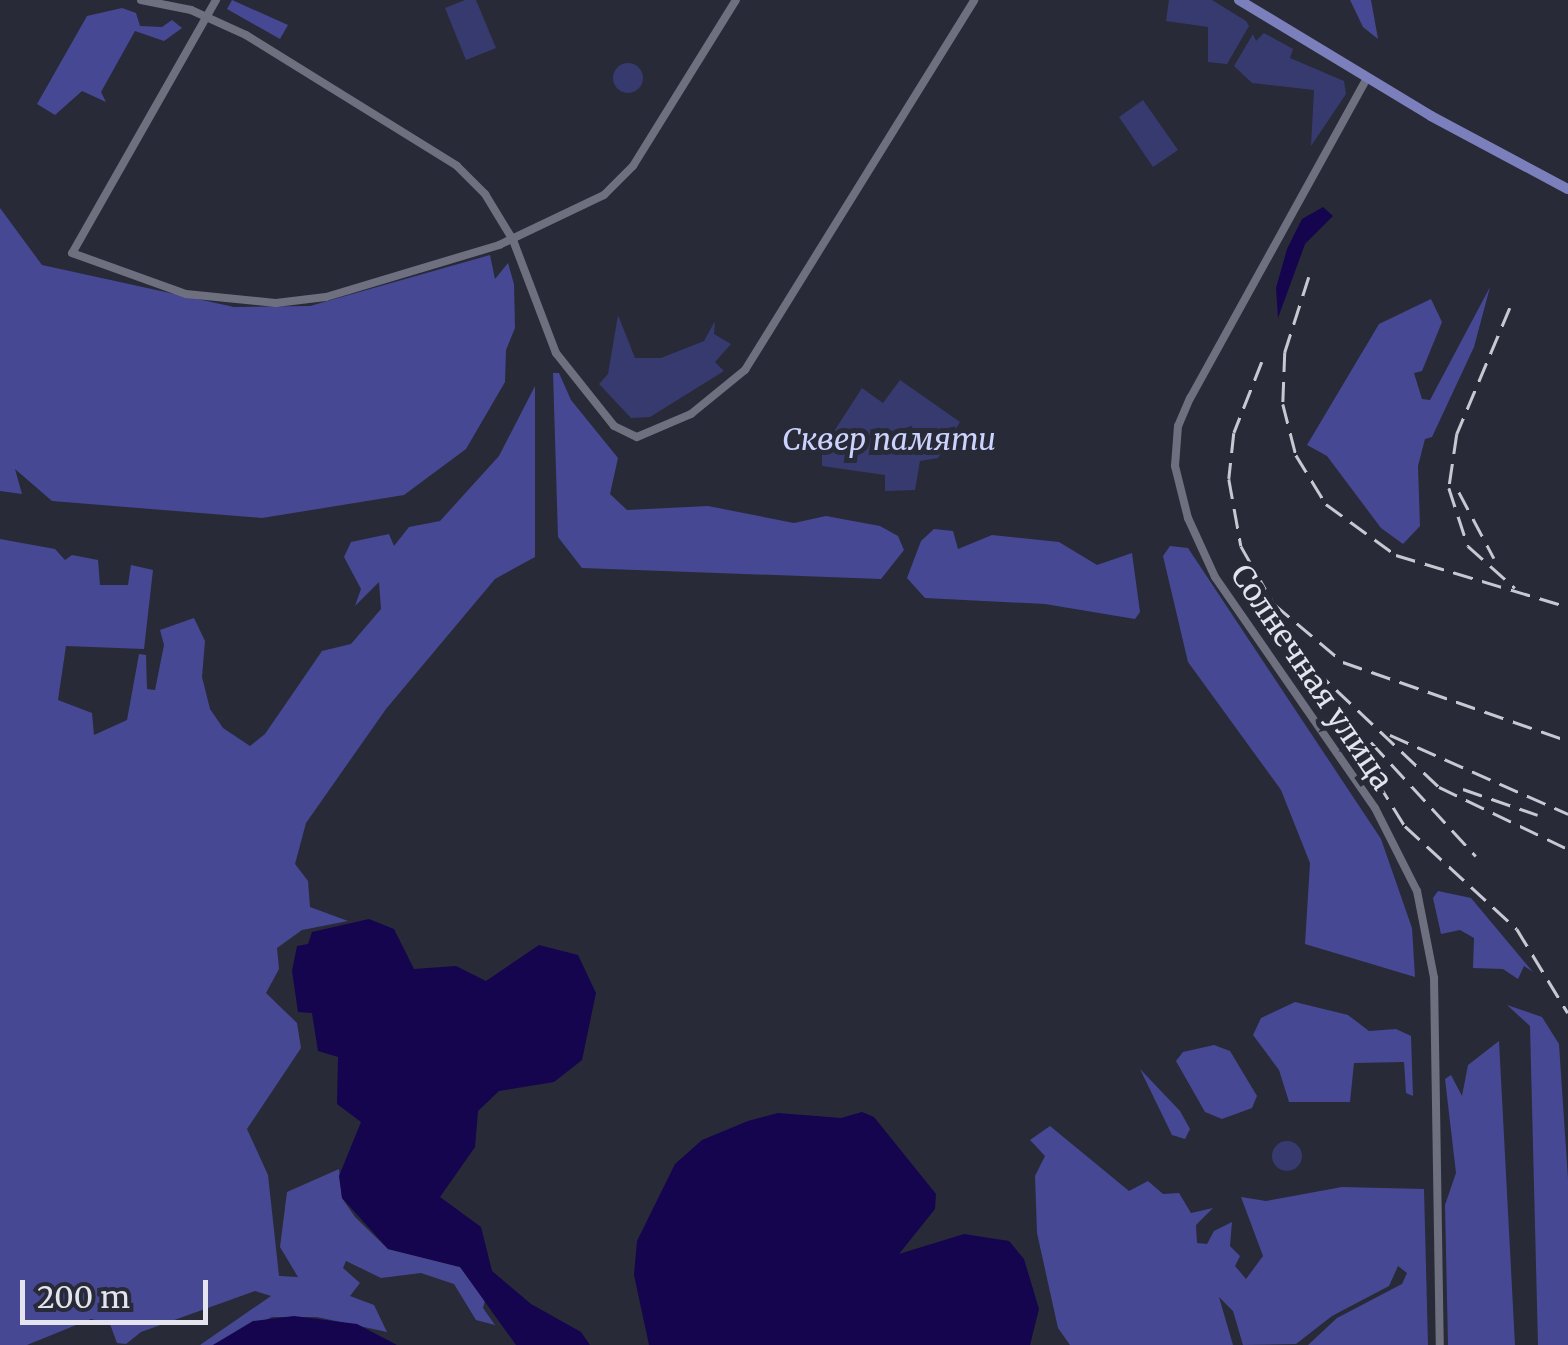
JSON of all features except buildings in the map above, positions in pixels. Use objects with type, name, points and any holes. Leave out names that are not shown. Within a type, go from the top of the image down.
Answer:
[{"type":"main road","points":[[1240,0],[1367,78],[1568,189]]},
{"type":"street","points":[[140,0],[206,16],[430,145],[485,194],[513,240],[549,342],[584,389],[628,435],[664,429],[709,402],[752,360],[974,0]]},
{"type":"street","points":[[216,0],[72,250],[76,259],[201,297],[287,303],[513,240],[584,207],[623,180],[736,0]]},
{"type":"street","name":"Солнечная улица","points":[[1367,78],[1184,409],[1175,466],[1188,518],[1215,577],[1375,808],[1417,891],[1434,978],[1440,1345]]},
{"type":"green space","points":[[476,0],[496,48],[466,60],[445,8]]},
{"type":"green space","points":[[1169,0],[1212,0],[1246,21],[1249,26],[1227,64],[1208,62],[1208,27],[1166,21]]},
{"type":"green space","points":[[1264,33],[1293,49],[1290,58],[1344,81],[1346,94],[1311,146],[1314,90],[1252,83],[1234,66],[1253,34],[1256,41]]},
{"type":"green space","points":[[628,63],[639,67],[643,78],[639,89],[628,93],[617,89],[613,78],[617,67]]},
{"type":"green space","points":[[1143,100],[1178,150],[1153,167],[1119,117]]},
{"type":"green space","points":[[618,315],[635,358],[661,358],[704,341],[715,321],[714,334],[731,344],[715,362],[724,371],[650,417],[631,418],[599,384],[608,374]]},
{"type":"green space","name":"Сквер памяти","points":[[900,380],[960,422],[938,458],[920,461],[915,490],[885,491],[885,475],[822,466],[822,450],[862,388],[883,403]]},
{"type":"green space","points":[[1287,1141],[1301,1150],[1302,1156],[1293,1170],[1287,1171],[1273,1162],[1272,1156],[1281,1142]]},
{"type":"shaded area","points":[[232,0],[288,25],[280,39],[227,9]]},
{"type":"shaded area","points":[[1350,0],[1371,0],[1378,39],[1363,27]]},
{"type":"shaded area","points":[[122,8],[136,13],[140,26],[162,27],[172,20],[182,28],[164,41],[135,31],[101,92],[106,102],[82,91],[55,115],[37,104],[87,16]]},
{"type":"shaded area","points":[[1323,207],[1333,216],[1305,244],[1278,318],[1276,288],[1287,249],[1302,219]]},
{"type":"shaded area","points":[[0,208],[42,265],[234,307],[310,306],[490,255],[495,279],[508,263],[514,284],[515,328],[506,350],[505,382],[466,449],[404,495],[262,518],[52,501],[15,469],[22,494],[0,491]]},
{"type":"shaded area","points":[[1490,287],[1474,347],[1432,437],[1425,439],[1418,466],[1420,526],[1403,544],[1381,528],[1327,456],[1307,445],[1379,324],[1431,299],[1442,322],[1422,371],[1414,373],[1422,399],[1430,400]]},
{"type":"shaded area","points":[[553,373],[559,373],[571,400],[618,458],[610,494],[627,510],[708,506],[794,523],[826,516],[880,526],[898,536],[904,550],[881,579],[582,568],[558,537]]},
{"type":"shaded area","points":[[535,386],[535,557],[495,579],[386,709],[306,823],[295,864],[308,881],[310,907],[348,921],[302,930],[277,948],[279,969],[266,993],[297,1023],[301,1048],[247,1129],[268,1175],[279,1276],[298,1277],[280,1247],[287,1192],[339,1169],[342,1198],[355,1217],[388,1249],[460,1267],[486,1296],[483,1308],[495,1325],[476,1320],[454,1284],[421,1273],[381,1278],[346,1261],[343,1268],[360,1283],[350,1296],[374,1305],[387,1332],[317,1317],[272,1317],[213,1345],[200,1345],[271,1296],[255,1291],[141,1332],[126,1344],[117,1343],[110,1324],[91,1319],[27,1345],[0,1345],[0,539],[55,549],[65,560],[72,555],[98,560],[100,585],[128,585],[131,565],[153,570],[144,649],[66,646],[58,700],[92,713],[94,735],[127,720],[139,654],[146,655],[147,689],[155,690],[164,645],[160,630],[194,618],[205,641],[202,677],[210,709],[223,728],[250,746],[265,734],[322,651],[351,644],[381,609],[379,582],[355,606],[361,589],[344,557],[351,542],[389,534],[394,546],[409,527],[440,521],[499,456]]},
{"type":"shaded area","points":[[934,529],[953,531],[958,549],[992,535],[1059,542],[1097,565],[1132,553],[1140,612],[1135,619],[1045,604],[925,598],[907,578],[921,541]]},
{"type":"shaded area","points":[[1170,546],[1188,548],[1381,839],[1412,928],[1415,977],[1305,944],[1310,863],[1281,790],[1188,662],[1163,556]]},
{"type":"shaded area","points":[[1438,891],[1471,898],[1533,972],[1524,966],[1518,979],[1503,969],[1473,968],[1474,938],[1460,930],[1441,934],[1433,898]]},
{"type":"shaded area","points":[[369,919],[394,929],[414,969],[456,966],[486,981],[539,945],[578,955],[596,993],[582,1060],[554,1082],[499,1091],[478,1111],[475,1147],[440,1197],[481,1227],[492,1271],[531,1304],[581,1332],[590,1345],[516,1345],[460,1267],[388,1249],[342,1198],[339,1176],[361,1122],[337,1104],[338,1057],[318,1051],[312,1013],[298,1012],[292,971],[297,946],[308,944],[312,932]]},
{"type":"shaded area","points":[[1295,1002],[1348,1015],[1369,1031],[1396,1029],[1411,1036],[1413,1096],[1406,1093],[1404,1062],[1354,1063],[1350,1102],[1289,1102],[1279,1070],[1253,1035],[1261,1018]]},
{"type":"shaded area","points":[[1507,1005],[1542,1017],[1559,1044],[1568,1179],[1568,1345],[1538,1345],[1530,1026]]},
{"type":"shaded area","points":[[1499,1041],[1515,1345],[1448,1345],[1445,1205],[1456,1173],[1445,1079],[1451,1075],[1462,1096],[1468,1065]]},
{"type":"shaded area","points":[[1214,1045],[1230,1051],[1257,1096],[1252,1108],[1222,1119],[1205,1112],[1176,1061],[1183,1052]]},
{"type":"shaded area","points":[[1140,1069],[1180,1111],[1190,1129],[1185,1139],[1172,1135]]},
{"type":"shaded area","points":[[862,1112],[874,1117],[936,1194],[935,1209],[899,1254],[964,1234],[1009,1241],[1024,1259],[1039,1309],[1030,1345],[649,1345],[634,1275],[637,1241],[675,1164],[702,1140],[748,1121],[778,1113],[841,1118]]},
{"type":"shaded area","points":[[1050,1126],[1129,1191],[1148,1181],[1163,1194],[1179,1193],[1191,1213],[1213,1208],[1196,1225],[1197,1243],[1207,1244],[1214,1231],[1232,1222],[1230,1246],[1240,1256],[1235,1266],[1246,1279],[1263,1256],[1241,1197],[1266,1201],[1342,1187],[1424,1189],[1428,1345],[1308,1345],[1337,1318],[1402,1284],[1407,1273],[1398,1266],[1389,1286],[1332,1316],[1296,1344],[1243,1345],[1233,1311],[1219,1297],[1233,1345],[1070,1345],[1058,1328],[1037,1233],[1035,1176],[1045,1156],[1030,1140]]},
{"type":"shaded area","points":[[294,1316],[357,1324],[397,1345],[213,1345],[253,1321]]},
{"type":"railway","points":[[1309,277],[1285,352],[1283,404],[1296,455],[1326,504],[1396,555],[1568,607]]},
{"type":"railway","points":[[1510,308],[1457,434],[1449,488],[1468,546],[1515,588]]},
{"type":"railway","points":[[1262,362],[1234,433],[1229,479],[1241,546],[1274,604],[1343,662],[1568,741]]},
{"type":"railway","points":[[1459,492],[1494,558]]},
{"type":"railway","points":[[1271,628],[1439,787],[1568,849]]},
{"type":"railway","points":[[1346,731],[1405,826],[1517,929],[1568,1013]]},
{"type":"railway","points":[[1390,735],[1568,814]]},
{"type":"railway","points":[[1371,742],[1476,856]]},
{"type":"railway","points":[[1463,789],[1538,815]]}]
